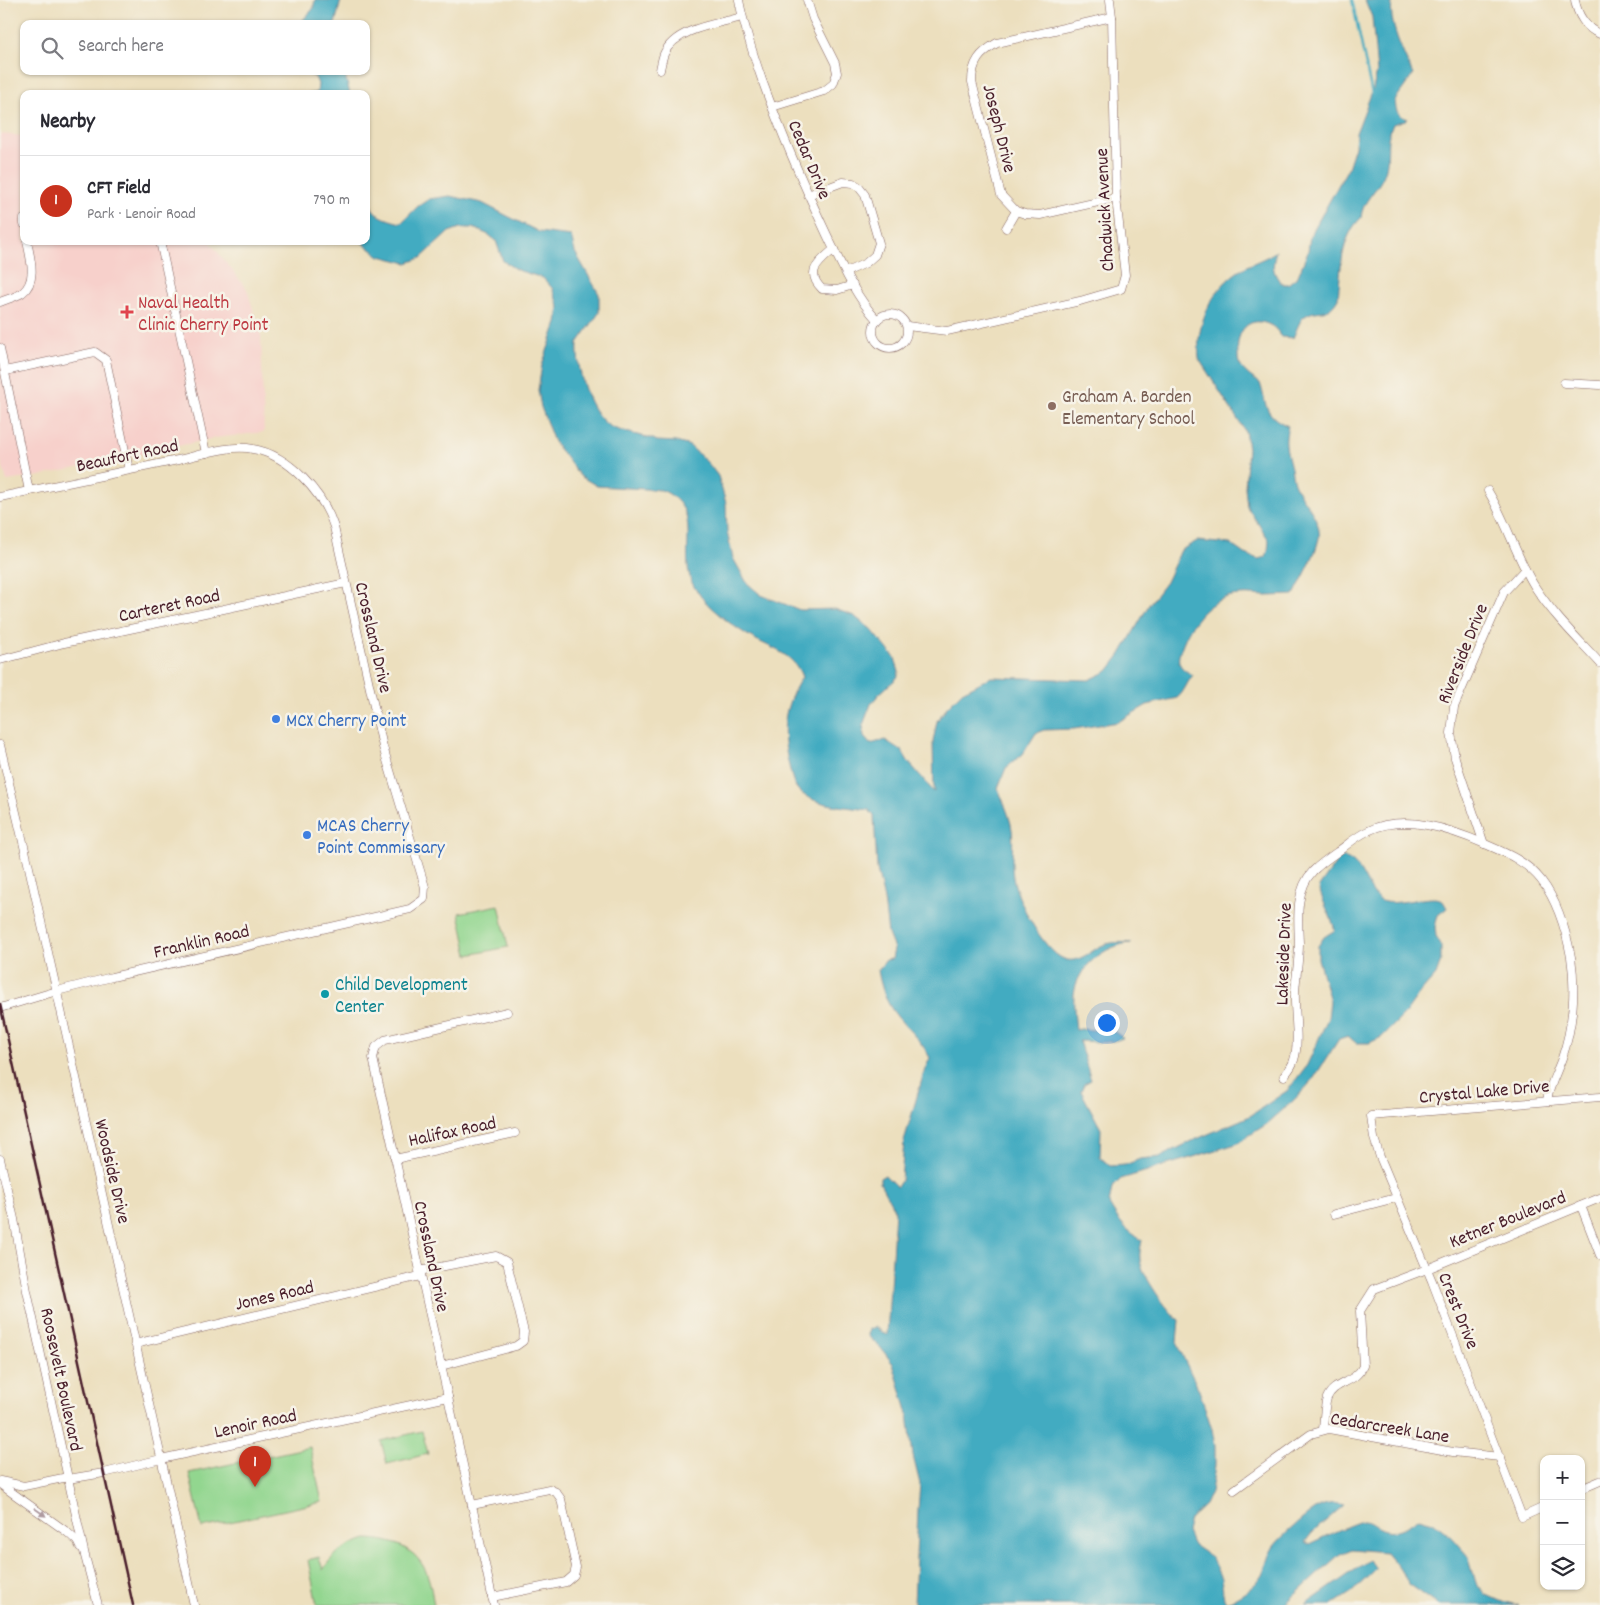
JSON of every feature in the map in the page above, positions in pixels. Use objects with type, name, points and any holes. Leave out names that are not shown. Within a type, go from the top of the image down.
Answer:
[{"type":"street","name":"Cedar Drive","points":[[739,0],[742,17],[772,107],[808,195],[864,307],[877,320]]},
{"type":"street","points":[[772,107],[824,91],[832,84],[837,73],[835,63],[813,19],[807,0]]},
{"type":"street","name":"Chadwick Avenue","points":[[907,326],[947,331],[1080,301],[1120,289],[1125,274],[1116,198],[1110,0]]},
{"type":"street","points":[[1575,0],[1576,9],[1582,18],[1595,32],[1600,34]]},
{"type":"street","points":[[660,70],[663,55],[671,43],[684,33],[742,17]]},
{"type":"street","name":"Joseph Drive","points":[[1016,211],[1001,196],[972,82],[972,70],[978,58],[996,43],[1112,17]]},
{"type":"street","points":[[808,195],[843,182],[853,182],[865,195],[879,243],[875,255],[866,263],[846,272]]},
{"type":"street","points":[[1006,228],[1016,211],[1040,216],[1116,198]]},
{"type":"street","points":[[0,302],[23,293],[29,283],[32,274],[28,245]]},
{"type":"street","points":[[161,245],[206,453]]},
{"type":"street","points":[[834,249],[814,268],[813,276],[817,284],[822,289],[837,290],[853,285]]},
{"type":"street","points":[[892,313],[902,318],[907,326],[908,333],[903,343],[893,348],[882,346],[874,338],[874,326],[877,320],[886,314],[892,313]]},
{"type":"street","points":[[0,348],[29,491]]},
{"type":"street","points":[[5,372],[95,352],[106,360],[129,470]]},
{"type":"street","points":[[1564,383],[1600,385]]},
{"type":"street","name":"Beaufort Road","points":[[0,497],[206,453],[241,448],[252,448],[262,451]]},
{"type":"street","name":"Crossland Drive","points":[[262,451],[301,475],[324,503],[330,514],[336,533],[383,747],[425,888],[424,899],[410,909]]},
{"type":"street","points":[[1488,491],[1525,569],[1542,597],[1600,663]]},
{"type":"street","name":"Riverside Drive","points":[[1484,844],[1455,758],[1451,733],[1454,707],[1504,592],[1525,569]]},
{"type":"street","name":"Carteret Road","points":[[0,660],[73,641],[346,583]]},
{"type":"street","name":"Woodside Drive","points":[[0,745],[194,1605]]},
{"type":"street","name":"Lakeside Drive","points":[[1284,1076],[1291,1069],[1296,1049],[1295,994],[1299,945],[1300,894],[1304,883],[1312,873],[1349,842],[1368,831],[1381,826],[1428,825],[1515,857],[1540,879],[1559,912],[1567,936],[1571,958],[1573,981],[1571,1022],[1567,1042],[1547,1101]]},
{"type":"street","name":"Franklin Road","points":[[0,1008],[57,991],[410,909]]},
{"type":"street","name":"Crossland Drive","points":[[493,1601],[374,1065],[374,1052],[376,1047],[385,1040],[507,1012]]},
{"type":"street","name":"Crystal Lake Drive","points":[[1371,1116],[1600,1096]]},
{"type":"street","name":"Crest Drive","points":[[1371,1116],[1374,1138],[1396,1198],[1427,1269],[1522,1516],[1540,1509]]},
{"type":"street","name":"Halifax Road","points":[[395,1159],[515,1133]]},
{"type":"street","name":"Roosevelt Boulevard","points":[[0,1159],[85,1556],[98,1605]]},
{"type":"street","points":[[1334,1214],[1396,1198]]},
{"type":"street","name":"Ketner Boulevard","points":[[1323,1430],[1329,1394],[1339,1385],[1360,1374],[1363,1366],[1360,1311],[1374,1289],[1600,1198]]},
{"type":"street","points":[[1581,1206],[1600,1255]]},
{"type":"street","name":"Jones Road","points":[[135,1344],[496,1256],[507,1262],[524,1332],[523,1341],[516,1346],[441,1366]]},
{"type":"street","name":"Lenoir Road","points":[[0,1483],[24,1486],[104,1473],[448,1397]]},
{"type":"street","name":"Cedarcreek Lane","points":[[1234,1490],[1310,1434],[1329,1429],[1453,1452],[1500,1457]]},
{"type":"street","points":[[1585,1487],[1600,1481]]},
{"type":"street","points":[[0,1483],[67,1532],[77,1541],[85,1556]]},
{"type":"street","points":[[472,1505],[549,1490],[556,1492],[561,1499],[576,1567],[574,1575],[566,1582],[493,1601]]},
{"type":"shaded area","name":"Naval Health Clinic Cherry Point","points":[[0,134],[20,136],[20,245],[212,245],[247,289],[261,336],[264,432],[215,438],[40,476],[7,481],[0,458]]},
{"type":"green space","points":[[499,905],[508,947],[468,955],[459,913]]},
{"type":"green space","points":[[422,1431],[428,1454],[387,1464],[381,1441]]},
{"type":"green space","points":[[310,1447],[322,1502],[202,1528],[189,1473]]},
{"type":"green space","points":[[367,1539],[386,1541],[403,1547],[417,1558],[423,1565],[428,1578],[434,1605],[317,1605],[308,1560],[319,1557],[323,1570],[337,1553]]},
{"type":"water","points":[[315,0],[341,0],[336,20],[303,20],[313,9]]},
{"type":"water","points":[[1365,0],[1393,0],[1392,17],[1394,28],[1413,75],[1395,100],[1395,104],[1399,114],[1408,119],[1393,124],[1388,139],[1385,172],[1364,207],[1361,218],[1354,226],[1345,245],[1338,298],[1329,308],[1313,312],[1304,317],[1293,338],[1282,337],[1273,327],[1264,323],[1250,323],[1241,332],[1238,346],[1239,364],[1246,373],[1260,383],[1265,403],[1270,413],[1274,418],[1288,426],[1286,445],[1294,483],[1314,516],[1319,531],[1315,552],[1308,567],[1294,595],[1229,596],[1219,600],[1203,612],[1190,629],[1179,654],[1179,662],[1182,668],[1193,675],[1177,698],[1147,705],[1118,722],[1074,729],[1044,730],[1036,733],[1023,754],[1006,768],[998,788],[1011,824],[1013,837],[1012,870],[1015,886],[1032,923],[1048,946],[1064,959],[1075,960],[1106,944],[1132,943],[1112,948],[1094,959],[1081,975],[1076,984],[1074,994],[1076,1030],[1115,1032],[1123,1038],[1106,1042],[1079,1041],[1091,1080],[1084,1084],[1081,1091],[1101,1129],[1100,1157],[1110,1166],[1125,1165],[1140,1159],[1160,1157],[1250,1116],[1288,1090],[1307,1065],[1328,1018],[1330,1001],[1318,959],[1318,946],[1324,937],[1335,930],[1319,887],[1340,857],[1348,859],[1355,864],[1378,899],[1391,903],[1435,898],[1440,899],[1444,903],[1447,908],[1438,915],[1435,927],[1436,936],[1441,947],[1441,961],[1436,975],[1405,1014],[1382,1037],[1369,1043],[1356,1043],[1348,1036],[1339,1039],[1312,1081],[1267,1124],[1236,1144],[1121,1179],[1112,1188],[1109,1204],[1122,1224],[1142,1240],[1140,1260],[1145,1274],[1162,1301],[1179,1320],[1177,1342],[1199,1390],[1212,1429],[1215,1446],[1215,1465],[1211,1492],[1205,1505],[1190,1519],[1187,1532],[1192,1544],[1211,1557],[1221,1578],[1226,1602],[1241,1595],[1255,1584],[1262,1575],[1272,1549],[1295,1526],[1321,1506],[1335,1504],[1344,1505],[1312,1533],[1305,1542],[1309,1544],[1345,1527],[1363,1521],[1391,1531],[1406,1527],[1419,1518],[1433,1522],[1452,1537],[1468,1555],[1476,1583],[1487,1595],[1500,1601],[1519,1605],[1438,1605],[1409,1584],[1386,1552],[1352,1549],[1340,1554],[1284,1605],[914,1605],[920,1484],[913,1456],[908,1414],[893,1364],[881,1348],[868,1336],[869,1329],[875,1327],[887,1335],[895,1211],[880,1183],[880,1178],[885,1175],[897,1187],[901,1181],[904,1141],[930,1058],[922,1045],[890,1007],[880,980],[878,970],[886,960],[892,959],[894,949],[888,934],[884,900],[877,869],[874,816],[869,810],[832,805],[814,800],[797,789],[792,779],[786,754],[784,731],[790,699],[802,677],[798,668],[786,656],[733,625],[701,597],[692,583],[689,574],[687,520],[684,510],[678,501],[670,494],[661,490],[597,486],[580,476],[554,442],[541,407],[538,390],[542,365],[557,323],[559,307],[552,288],[543,278],[517,270],[503,261],[496,241],[489,235],[473,228],[460,228],[449,232],[421,258],[407,263],[380,256],[365,245],[370,245],[370,203],[375,212],[381,216],[401,223],[417,207],[429,199],[450,196],[482,203],[539,232],[571,236],[575,252],[599,294],[599,313],[578,343],[579,365],[585,390],[597,413],[604,422],[613,428],[657,441],[676,442],[690,446],[708,463],[718,476],[726,503],[727,532],[733,558],[747,583],[761,595],[800,610],[835,609],[854,616],[871,629],[895,658],[899,672],[897,678],[871,704],[863,725],[864,737],[870,744],[885,740],[902,751],[934,792],[933,742],[937,721],[947,707],[962,692],[991,677],[1089,680],[1108,671],[1121,654],[1150,603],[1166,582],[1181,550],[1197,541],[1230,544],[1243,553],[1258,559],[1266,557],[1269,540],[1247,507],[1245,487],[1248,448],[1245,431],[1199,359],[1200,333],[1203,320],[1214,296],[1231,277],[1246,267],[1276,251],[1274,269],[1276,276],[1282,284],[1288,284],[1298,276],[1308,251],[1310,236],[1348,168],[1355,146],[1356,133],[1373,89],[1377,72],[1372,17]]},
{"type":"water","points":[[310,75],[345,75],[349,90],[317,90],[318,84],[315,77]]},
{"type":"water","points":[[1369,1560],[1377,1568],[1352,1592],[1332,1605],[1305,1605]]},
{"type":"waterway","points":[[1352,0],[1372,94]]},
{"type":"railway","points":[[0,1004],[133,1605]]},
{"type":"place","name":"Naval Health Clinic Cherry Point","points":[[127,312]]},
{"type":"place","name":"Graham A. Barden Elementary School","points":[[1052,406]]},
{"type":"place","name":"MCX Cherry Point","points":[[276,719]]},
{"type":"place","name":"MCAS Cherry Point Commissary","points":[[307,835]]},
{"type":"place","name":"Child Development Center","points":[[325,994]]},
{"type":"place","name":"CFT Field","points":[[255,1487]]}]
